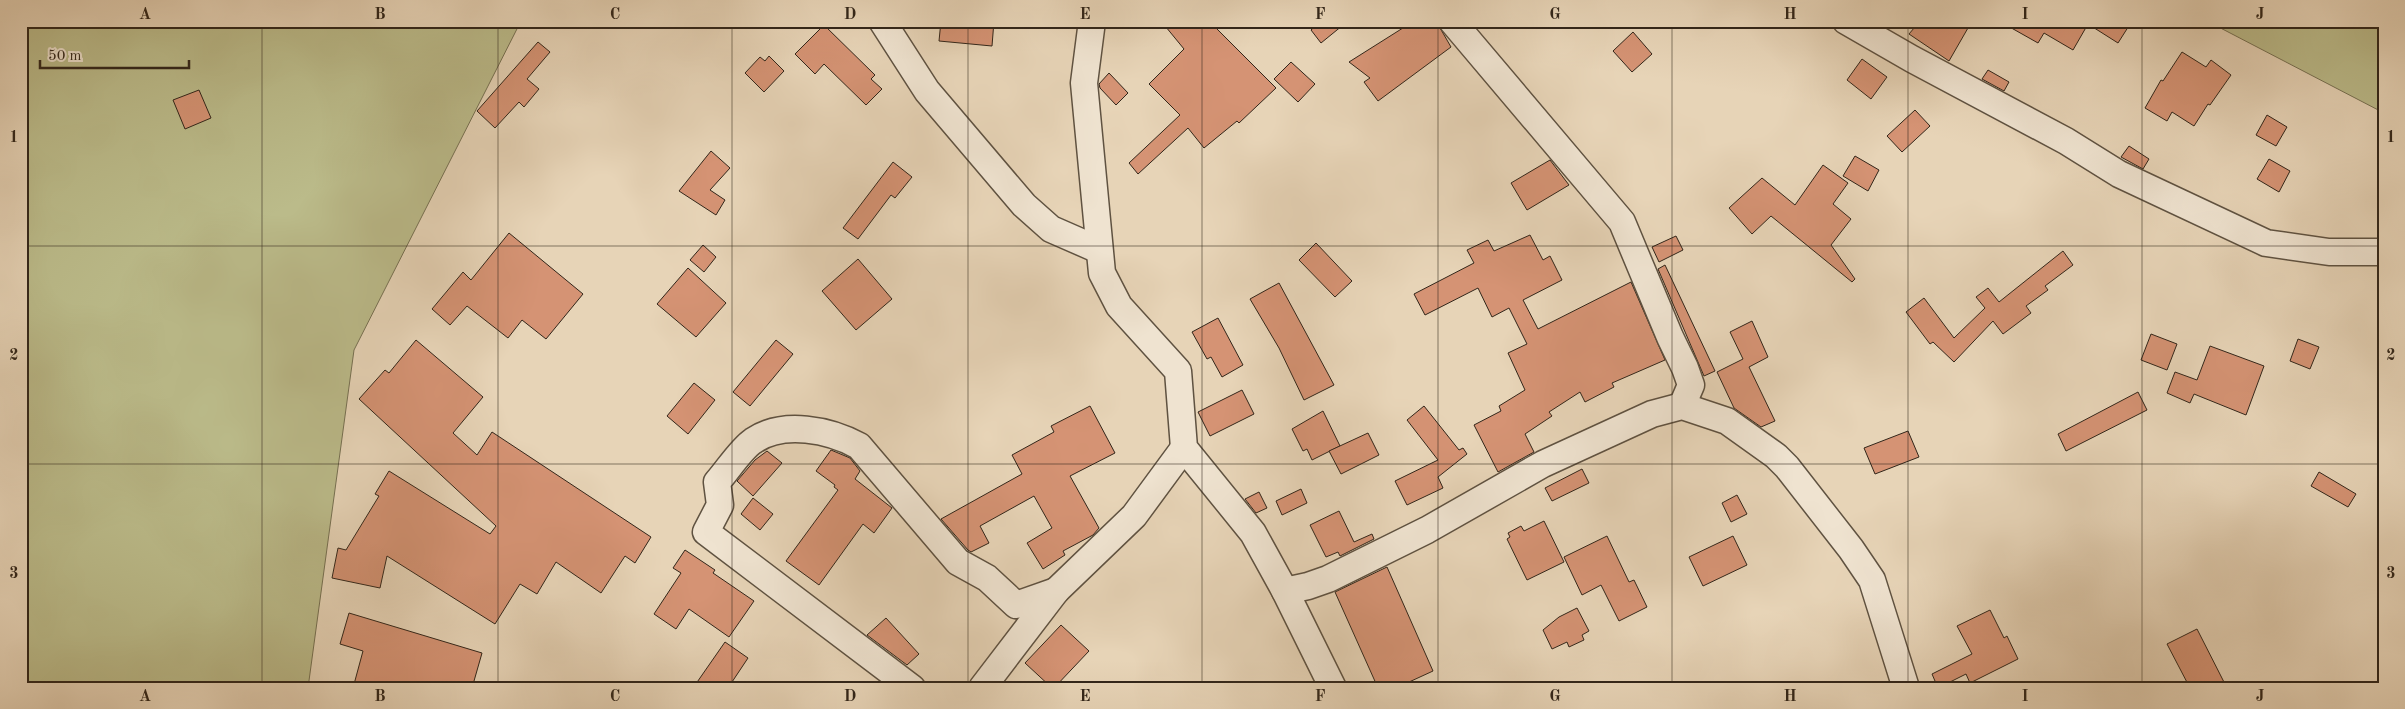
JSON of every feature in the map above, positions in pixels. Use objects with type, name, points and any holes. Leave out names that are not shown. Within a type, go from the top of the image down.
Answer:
[{"type":"street","points":[[882,21],[928,91],[1024,205],[1051,229],[1099,250]]},
{"type":"street","points":[[1092,21],[1084,83],[1102,273],[1119,306],[1178,371],[1184,448],[1253,533],[1285,591],[1333,688]]},
{"type":"street","points":[[1452,21],[1622,222],[1685,368],[1690,385],[1682,406]]},
{"type":"street","points":[[1846,21],[1912,60],[2066,141],[2119,174],[2266,243],[2329,252],[2384,252]]},
{"type":"street","points":[[1285,591],[1328,579],[1428,530],[1543,464],[1652,414],[1682,406],[1727,421],[1776,456],[1787,467],[1851,549],[1872,580],[1906,688]]},
{"type":"street","points":[[912,688],[706,532],[720,505],[718,482],[752,441],[778,431],[806,429],[842,436],[860,446],[958,562],[986,578],[1016,605],[1056,591]]},
{"type":"street","points":[[982,688],[1056,591],[1134,516],[1184,448]]},
{"type":"green space","points":[[21,21],[521,21],[354,350],[308,688],[21,688]]},
{"type":"green space","points":[[2207,21],[2384,21],[2384,113]]},
{"type":"building","points":[[941,21],[994,21],[992,46],[939,41]]},
{"type":"building","points":[[1161,21],[1209,21],[1276,88],[1239,123],[1237,121],[1204,148],[1188,128],[1138,174],[1129,163],[1180,115],[1149,84],[1184,49]]},
{"type":"building","points":[[1321,21],[1348,21],[1321,43],[1311,30]]},
{"type":"building","points":[[1414,21],[1436,21],[1451,47],[1378,101],[1364,82],[1370,78],[1349,62]]},
{"type":"building","points":[[1920,21],[1972,21],[1949,61],[1909,34]]},
{"type":"building","points":[[1999,21],[2132,21],[2118,43],[2088,24],[2073,50],[2044,33],[2038,43]]},
{"type":"building","points":[[824,25],[875,75],[871,79],[882,89],[866,105],[824,64],[815,74],[795,54]]},
{"type":"building","points":[[1633,32],[1652,54],[1632,72],[1613,51]]},
{"type":"building","points":[[538,42],[550,52],[527,79],[539,89],[524,107],[519,102],[495,128],[477,111]]},
{"type":"building","points":[[2182,52],[2206,67],[2211,60],[2231,75],[2210,105],[2208,104],[2194,126],[2172,112],[2167,121],[2145,108],[2161,80],[2163,81]]},
{"type":"building","points":[[769,56],[784,71],[764,92],[745,73],[760,57],[765,61]]},
{"type":"building","points":[[1862,59],[1887,77],[1871,99],[1847,80]]},
{"type":"building","points":[[1291,62],[1315,84],[1298,102],[1274,79]]},
{"type":"building","points":[[1988,70],[2009,82],[2004,91],[1982,79]]},
{"type":"building","points":[[1109,73],[1128,93],[1116,105],[1100,88],[1099,84]]},
{"type":"building","points":[[199,90],[211,118],[185,129],[173,100]]},
{"type":"building","points":[[1915,110],[1930,126],[1902,152],[1887,136]]},
{"type":"building","points":[[2267,115],[2287,127],[2276,146],[2256,135]]},
{"type":"building","points":[[2129,146],[2149,159],[2143,169],[2121,157]]},
{"type":"building","points":[[711,151],[730,168],[710,190],[725,200],[716,215],[679,191]]},
{"type":"building","points":[[1855,156],[1879,170],[1868,191],[1843,176]]},
{"type":"building","points":[[2269,159],[2290,171],[2279,192],[2257,179]]},
{"type":"building","points":[[1550,160],[1569,185],[1527,210],[1511,183]]},
{"type":"building","points":[[893,162],[912,177],[895,198],[891,195],[858,239],[843,228]]},
{"type":"building","points":[[1823,165],[1848,183],[1833,204],[1851,219],[1831,245],[1855,279],[1852,282],[1771,216],[1752,234],[1729,208],[1762,178],[1795,205]]},
{"type":"building","points":[[509,233],[583,294],[546,339],[522,320],[508,338],[467,306],[450,325],[432,309],[463,272],[471,280]]},
{"type":"building","points":[[1530,235],[1543,260],[1550,256],[1562,280],[1523,300],[1538,329],[1631,282],[1665,360],[1612,383],[1614,387],[1585,402],[1580,392],[1549,412],[1552,416],[1525,434],[1534,452],[1498,472],[1474,425],[1501,411],[1499,406],[1525,390],[1508,353],[1527,344],[1509,308],[1492,317],[1478,288],[1425,315],[1414,294],[1474,263],[1467,250],[1488,240],[1494,251]]},
{"type":"building","points":[[1676,236],[1683,250],[1659,262],[1652,247]]},
{"type":"building","points":[[1316,243],[1352,281],[1335,297],[1299,260]]},
{"type":"building","points":[[703,245],[716,257],[704,272],[690,260]]},
{"type":"building","points":[[2063,251],[2073,265],[2045,286],[2048,290],[2026,306],[2031,313],[2003,334],[1993,321],[1954,362],[1933,342],[1930,344],[1906,312],[1924,298],[1954,338],[1985,308],[1976,297],[1988,288],[1999,302]]},
{"type":"building","points":[[858,259],[892,299],[856,330],[822,291]]},
{"type":"building","points":[[1665,265],[1715,371],[1704,376],[1658,269]]},
{"type":"building","points":[[688,268],[726,303],[696,337],[657,304]]},
{"type":"building","points":[[1279,283],[1334,385],[1304,400],[1279,348],[1250,299]]},
{"type":"building","points":[[1218,318],[1243,365],[1222,377],[1211,357],[1207,359],[1192,332]]},
{"type":"building","points":[[1752,321],[1768,357],[1749,367],[1775,421],[1761,427],[1734,408],[1717,372],[1743,359],[1730,332]]},
{"type":"building","points":[[2151,334],[2177,344],[2167,370],[2141,360]]},
{"type":"building","points":[[2298,339],[2319,347],[2310,369],[2290,361]]},
{"type":"building","points":[[416,340],[483,397],[453,433],[477,455],[492,432],[651,537],[635,563],[625,556],[601,593],[556,562],[537,594],[520,584],[495,624],[387,556],[380,588],[332,578],[338,548],[346,550],[379,496],[375,494],[389,471],[490,534],[496,526],[359,399],[385,370],[389,373]]},
{"type":"building","points":[[776,340],[793,354],[750,406],[733,392]]},
{"type":"building","points":[[2210,346],[2264,366],[2246,415],[2194,394],[2190,403],[2167,393],[2175,372],[2197,380]]},
{"type":"building","points":[[694,383],[715,400],[688,434],[667,416]]},
{"type":"building","points":[[1242,390],[1254,414],[1210,436],[1198,412]]},
{"type":"building","points":[[2138,392],[2147,410],[2066,451],[2058,434]]},
{"type":"building","points":[[1090,406],[1115,453],[1070,476],[1099,528],[1093,535],[1063,551],[1065,555],[1043,569],[1027,543],[1052,528],[1034,496],[980,526],[989,543],[971,552],[968,550],[941,519],[1022,474],[1012,455],[1054,432],[1051,426]]},
{"type":"building","points":[[1424,406],[1459,450],[1463,448],[1467,454],[1438,477],[1443,488],[1407,505],[1395,481],[1438,460],[1407,420]]},
{"type":"building","points":[[1323,411],[1340,446],[1312,460],[1307,449],[1303,451],[1292,429]]},
{"type":"building","points":[[1908,431],[1919,457],[1875,474],[1864,448]]},
{"type":"building","points":[[1368,433],[1379,455],[1341,474],[1329,451]]},
{"type":"building","points":[[831,450],[850,458],[860,471],[855,479],[892,508],[874,533],[863,524],[819,585],[786,561],[838,490],[834,487],[835,485],[816,471]]},
{"type":"building","points":[[767,451],[782,463],[753,496],[737,481],[755,460]]},
{"type":"building","points":[[1582,469],[1589,483],[1552,501],[1545,488]]},
{"type":"building","points":[[2319,472],[2356,494],[2348,507],[2311,486]]},
{"type":"building","points":[[1301,489],[1307,503],[1282,515],[1276,501]]},
{"type":"building","points":[[1259,492],[1267,508],[1256,513],[1245,499]]},
{"type":"building","points":[[1737,495],[1747,514],[1731,522],[1722,503]]},
{"type":"building","points":[[753,498],[773,514],[760,530],[741,514]]},
{"type":"building","points":[[1339,511],[1354,542],[1372,534],[1374,539],[1340,556],[1338,552],[1326,557],[1310,525]]},
{"type":"building","points":[[1544,521],[1564,562],[1527,580],[1507,539],[1510,537],[1508,533],[1521,526],[1524,531]]},
{"type":"building","points":[[1607,536],[1629,582],[1634,580],[1647,607],[1619,621],[1601,585],[1582,595],[1564,557]]},
{"type":"building","points":[[1733,536],[1747,565],[1703,586],[1689,557]]},
{"type":"building","points":[[685,550],[715,570],[713,573],[754,601],[729,637],[689,609],[676,629],[654,614],[681,573],[673,568]]},
{"type":"building","points":[[1387,567],[1433,671],[1396,688],[1378,688],[1335,592]]},
{"type":"building","points":[[1577,608],[1589,631],[1582,635],[1584,640],[1569,647],[1567,642],[1552,649],[1543,630],[1559,617]]},
{"type":"building","points":[[1990,610],[2004,638],[2007,636],[2018,659],[1970,683],[1966,674],[1938,688],[1932,674],[1972,654],[1957,626]]},
{"type":"building","points":[[349,613],[482,653],[472,688],[353,688],[363,651],[340,644]]},
{"type":"building","points":[[886,618],[919,654],[907,665],[867,635]]},
{"type":"building","points":[[1061,625],[1089,651],[1052,688],[1025,663]]},
{"type":"building","points":[[2197,629],[2227,688],[2190,688],[2167,644]]},
{"type":"building","points":[[725,642],[748,658],[728,688],[693,688]]}]
